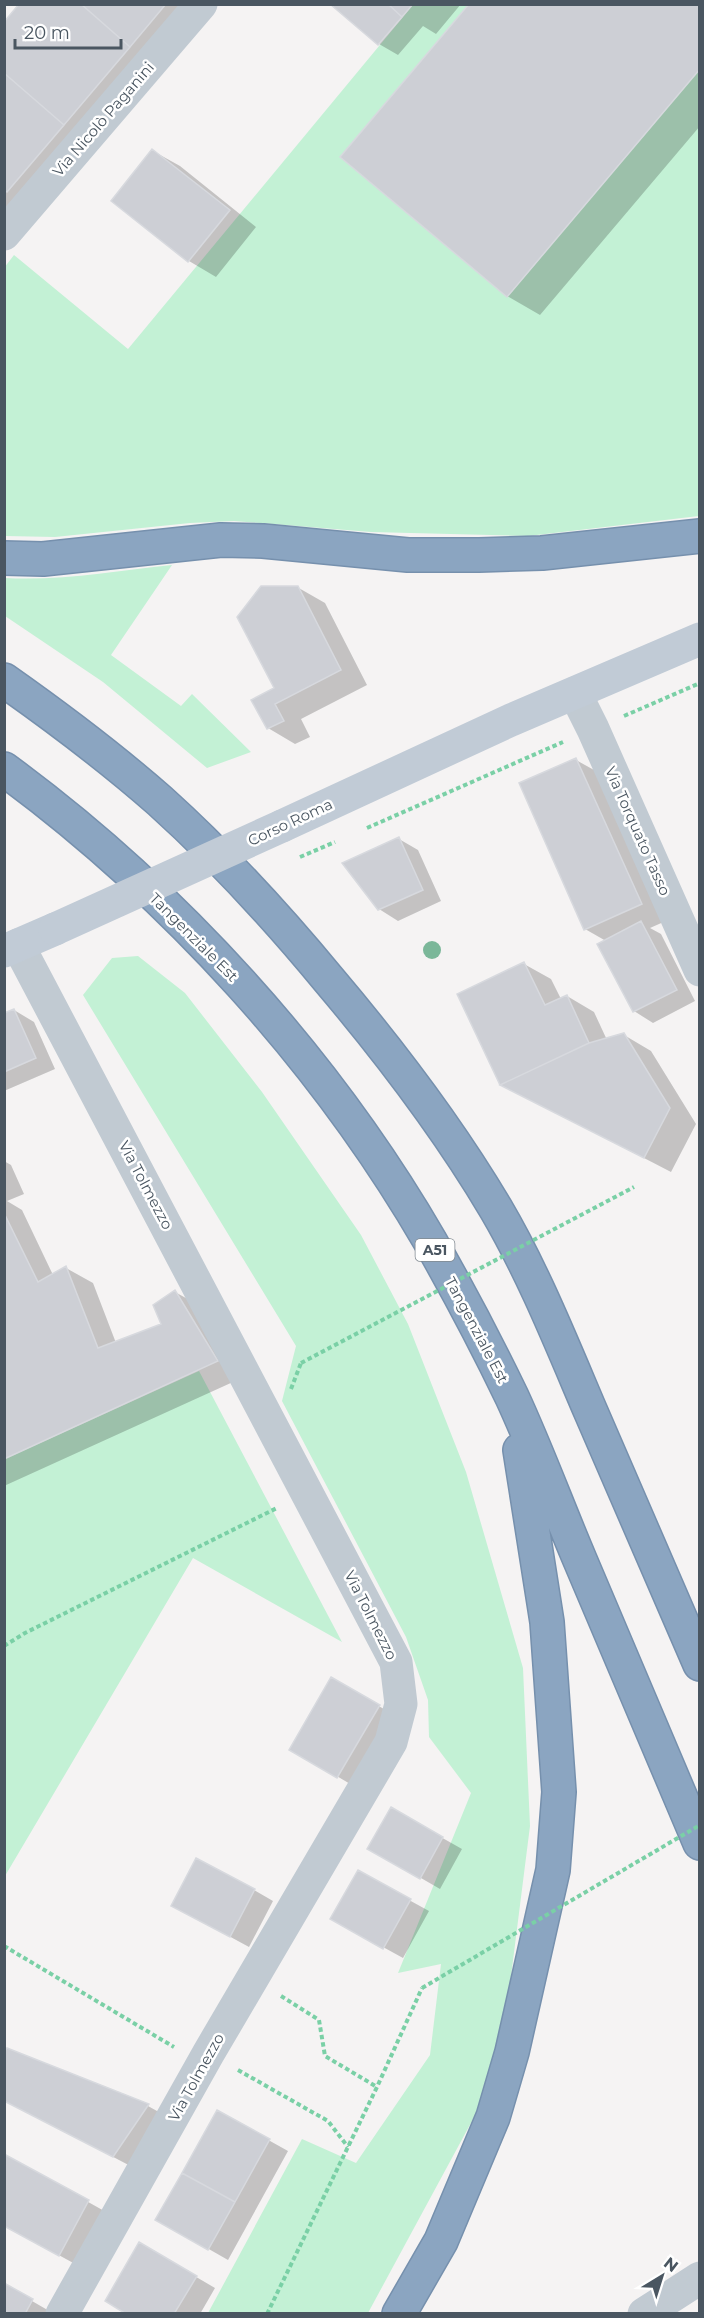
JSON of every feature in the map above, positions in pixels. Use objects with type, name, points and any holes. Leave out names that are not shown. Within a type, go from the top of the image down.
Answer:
[{"type":"highway","points":[[4,558],[43,559],[221,540],[263,541],[408,555],[542,553],[699,536]]},
{"type":"highway","points":[[4,680],[101,752],[159,800],[203,842],[294,938],[354,1010],[427,1105],[496,1209],[513,1240],[566,1352],[699,1664]]},
{"type":"highway","name":"Tangenziale Est","points":[[4,769],[105,849],[240,983],[342,1108],[413,1214],[450,1278],[512,1398],[699,1843]]},
{"type":"highway","points":[[399,2313],[441,2241],[493,2117],[515,2040],[553,1870],[559,1792],[548,1622],[512,1398]]},
{"type":"main road","name":"Corso Roma","points":[[11,948],[511,720],[699,639]]},
{"type":"street","name":"Via Nicolò Paganini","points":[[4,234],[201,4]]},
{"type":"street","name":"Via Torquato Tasso","points":[[575,693],[699,970]]},
{"type":"street","name":"Via Tolmezzo","points":[[11,948],[308,1492],[396,1662],[401,1704],[391,1742],[252,1978],[62,2313]]},
{"type":"street","points":[[644,2313],[699,2278]]},
{"type":"path","points":[[624,716],[699,683]]},
{"type":"path","points":[[356,833],[569,740]]},
{"type":"path","points":[[335,842],[346,837]]},
{"type":"path","points":[[301,1363],[634,1187]]},
{"type":"path","points":[[4,1646],[25,1633],[308,1492]]},
{"type":"path","points":[[267,2313],[377,2087],[422,1988],[699,1825]]},
{"type":"path","points":[[4,1946],[206,2059],[328,2121],[348,2147]]},
{"type":"path","points":[[252,1978],[319,2020],[325,2056],[377,2087]]},
{"type":"green space","points":[[413,5],[699,5],[699,516],[528,536],[371,532],[234,521],[190,523],[55,537],[5,536],[4,268],[14,255],[128,349]]},
{"type":"green space","points":[[172,565],[111,655],[181,706],[192,694],[251,752],[207,768],[103,682],[5,616],[5,578],[68,577]]},
{"type":"green space","points":[[138,956],[185,993],[262,1092],[361,1235],[408,1324],[466,1472],[523,1668],[530,1826],[509,1992],[492,2084],[368,2313],[208,2313],[302,2139],[356,2163],[430,2055],[441,1964],[398,1973],[471,1793],[429,1737],[428,1700],[406,1637],[282,1401],[296,1346],[83,995],[112,958]]},
{"type":"green space","points":[[199,1371],[342,1642],[193,1558],[5,1876],[5,1459]]},
{"type":"building","points":[[19,4],[81,4],[130,47],[64,125],[4,73],[4,22]]},
{"type":"building","points":[[81,4],[166,4],[130,47]]},
{"type":"building","points":[[330,4],[388,4],[402,17],[378,45]]},
{"type":"building","points":[[388,4],[413,4],[402,17]]},
{"type":"building","points":[[469,4],[700,4],[700,69],[507,297],[340,157]]},
{"type":"building","points":[[4,73],[64,125],[7,192],[4,190]]},
{"type":"building","points":[[152,149],[230,210],[188,262],[111,201]]},
{"type":"building","points":[[261,586],[298,586],[341,670],[275,704],[284,721],[267,729],[251,700],[274,688],[237,617]]},
{"type":"building","points":[[576,758],[642,904],[584,930],[519,783]]},
{"type":"building","points":[[399,837],[423,890],[378,910],[342,863]]},
{"type":"building","points":[[641,921],[677,990],[633,1012],[597,944]]},
{"type":"building","points":[[524,962],[545,1005],[567,995],[589,1043],[500,1085],[457,994]]},
{"type":"building","points":[[14,1009],[36,1058],[4,1072],[4,1013]]},
{"type":"building","points":[[624,1033],[670,1108],[644,1158],[500,1085],[589,1043]]},
{"type":"building","points":[[4,1213],[38,1282],[66,1266],[98,1348],[161,1324],[153,1305],[175,1290],[218,1361],[4,1459]]},
{"type":"building","points":[[331,1677],[380,1705],[337,1778],[289,1750]]},
{"type":"building","points":[[391,1807],[443,1837],[420,1879],[367,1849]]},
{"type":"building","points":[[196,1858],[255,1889],[230,1937],[171,1906]]},
{"type":"building","points":[[358,1870],[411,1899],[383,1949],[330,1919]]},
{"type":"building","points":[[7,2048],[149,2104],[113,2157],[4,2101],[4,2052]]},
{"type":"building","points":[[217,2110],[270,2139],[235,2202],[182,2173]]},
{"type":"building","points":[[4,2154],[89,2200],[59,2256],[4,2226]]},
{"type":"building","points":[[182,2173],[235,2202],[208,2250],[155,2220]]},
{"type":"building","points":[[139,2242],[197,2276],[174,2314],[126,2314],[105,2301]]},
{"type":"building","points":[[4,2283],[33,2299],[25,2314],[4,2314]]}]
